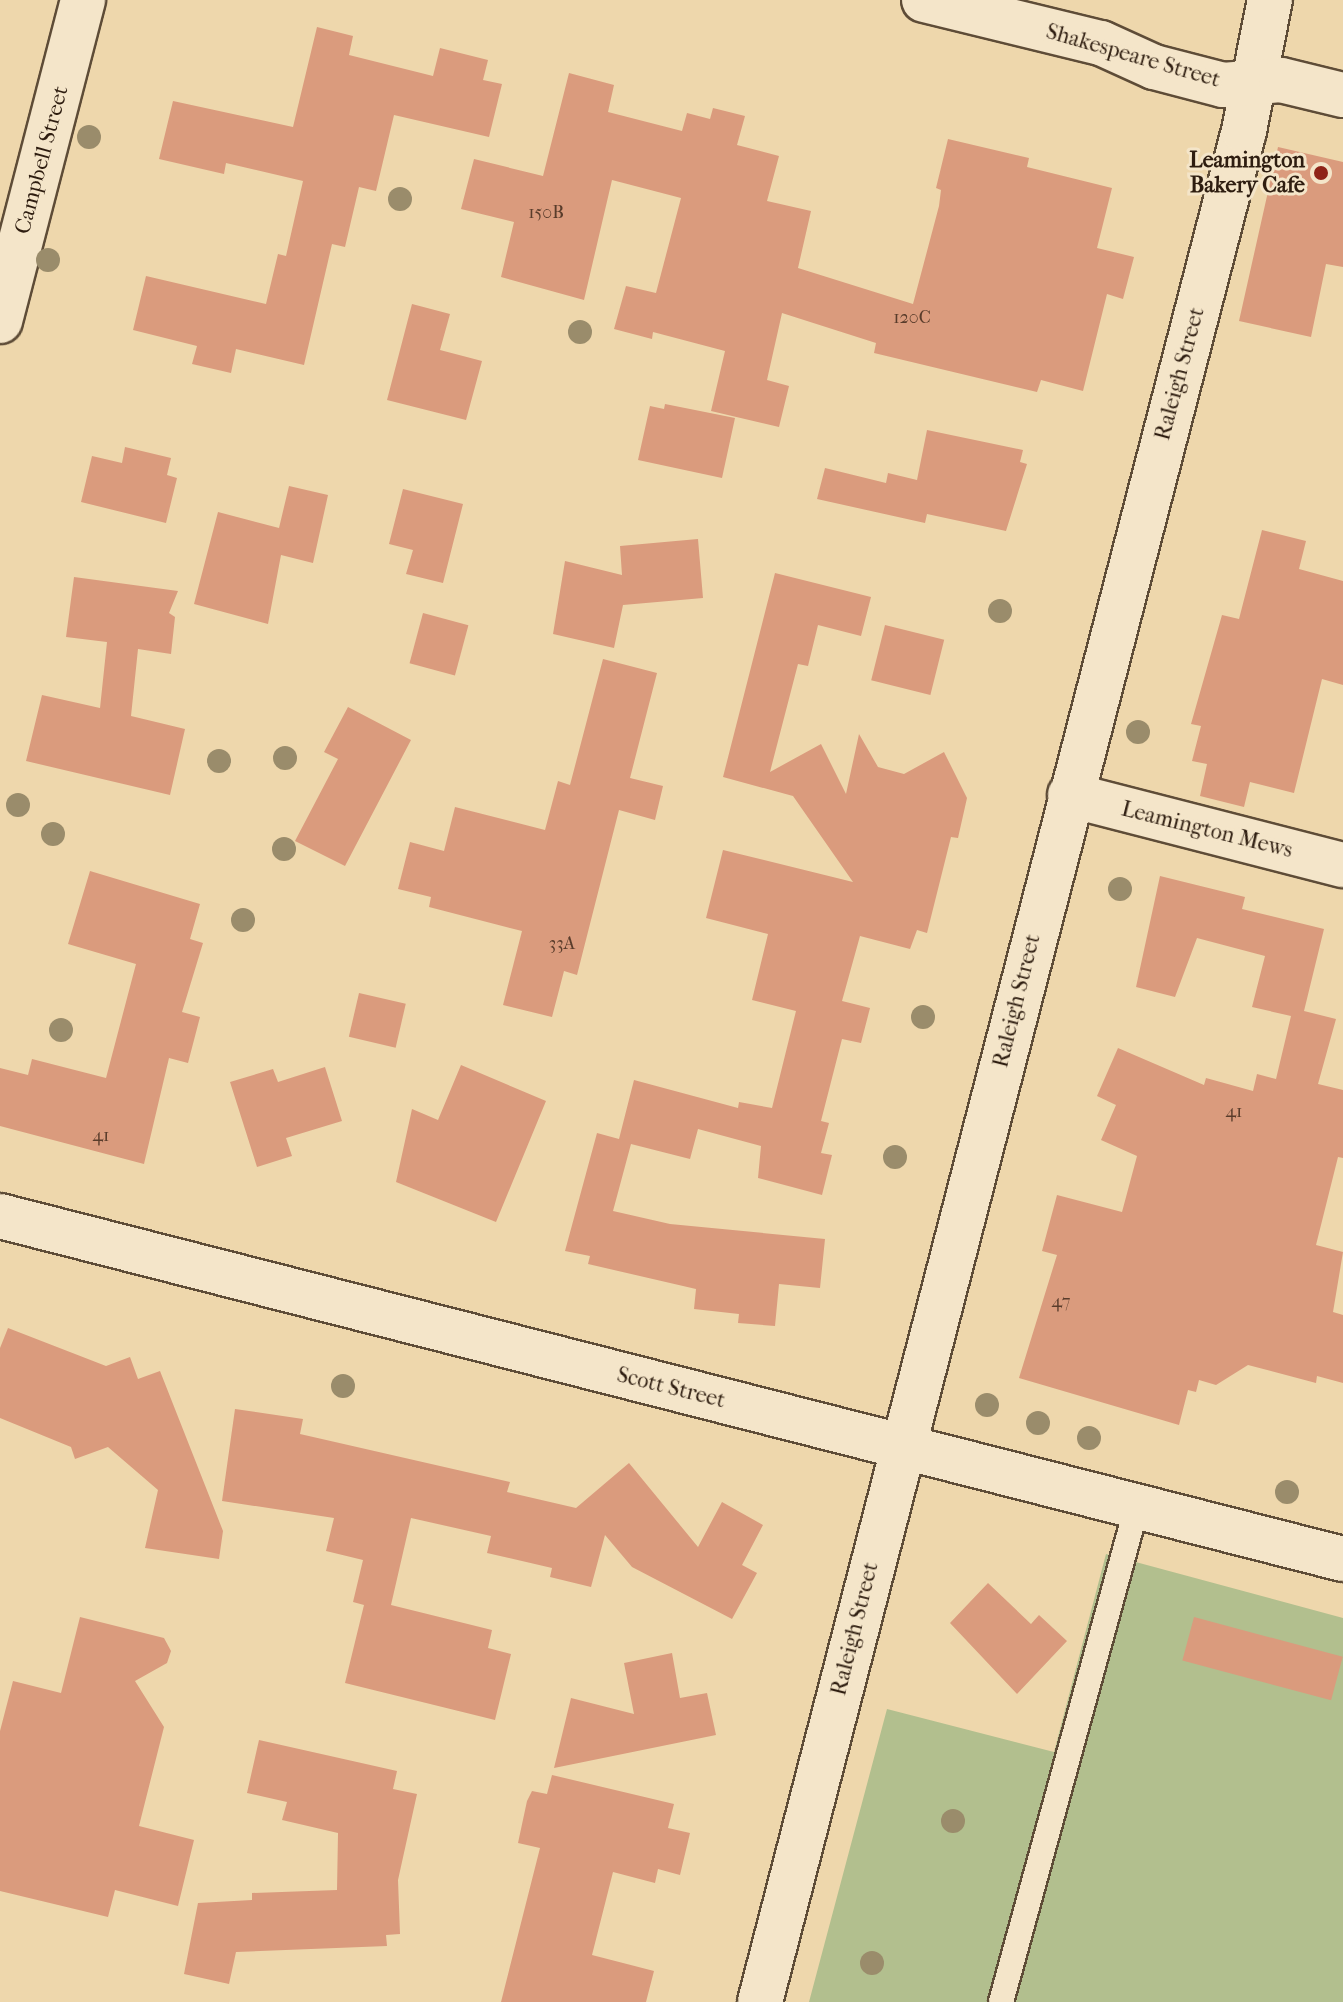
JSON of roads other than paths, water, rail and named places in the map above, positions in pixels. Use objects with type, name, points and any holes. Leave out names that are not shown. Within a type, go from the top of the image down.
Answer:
[{"type":"street","name":"Campbell Street","points":[[0,321],[83,0]]},
{"type":"street","name":"Raleigh Street","points":[[760,2002],[901,1447],[1244,131],[1251,83],[1270,0]]},
{"type":"street","name":"Shakespeare Street","points":[[929,1],[1101,43],[1154,67],[1223,85],[1281,80],[1343,95]]},
{"type":"street","name":"Leamington Mews","points":[[1070,795],[1343,865]]},
{"type":"street","name":"Scott Street","points":[[0,1216],[1343,1559]]},
{"type":"lane","points":[[1001,2002],[1137,1506]]},
{"type":"place","name":"Leamington Bakery Cafe","points":[[1321,173]]}]
